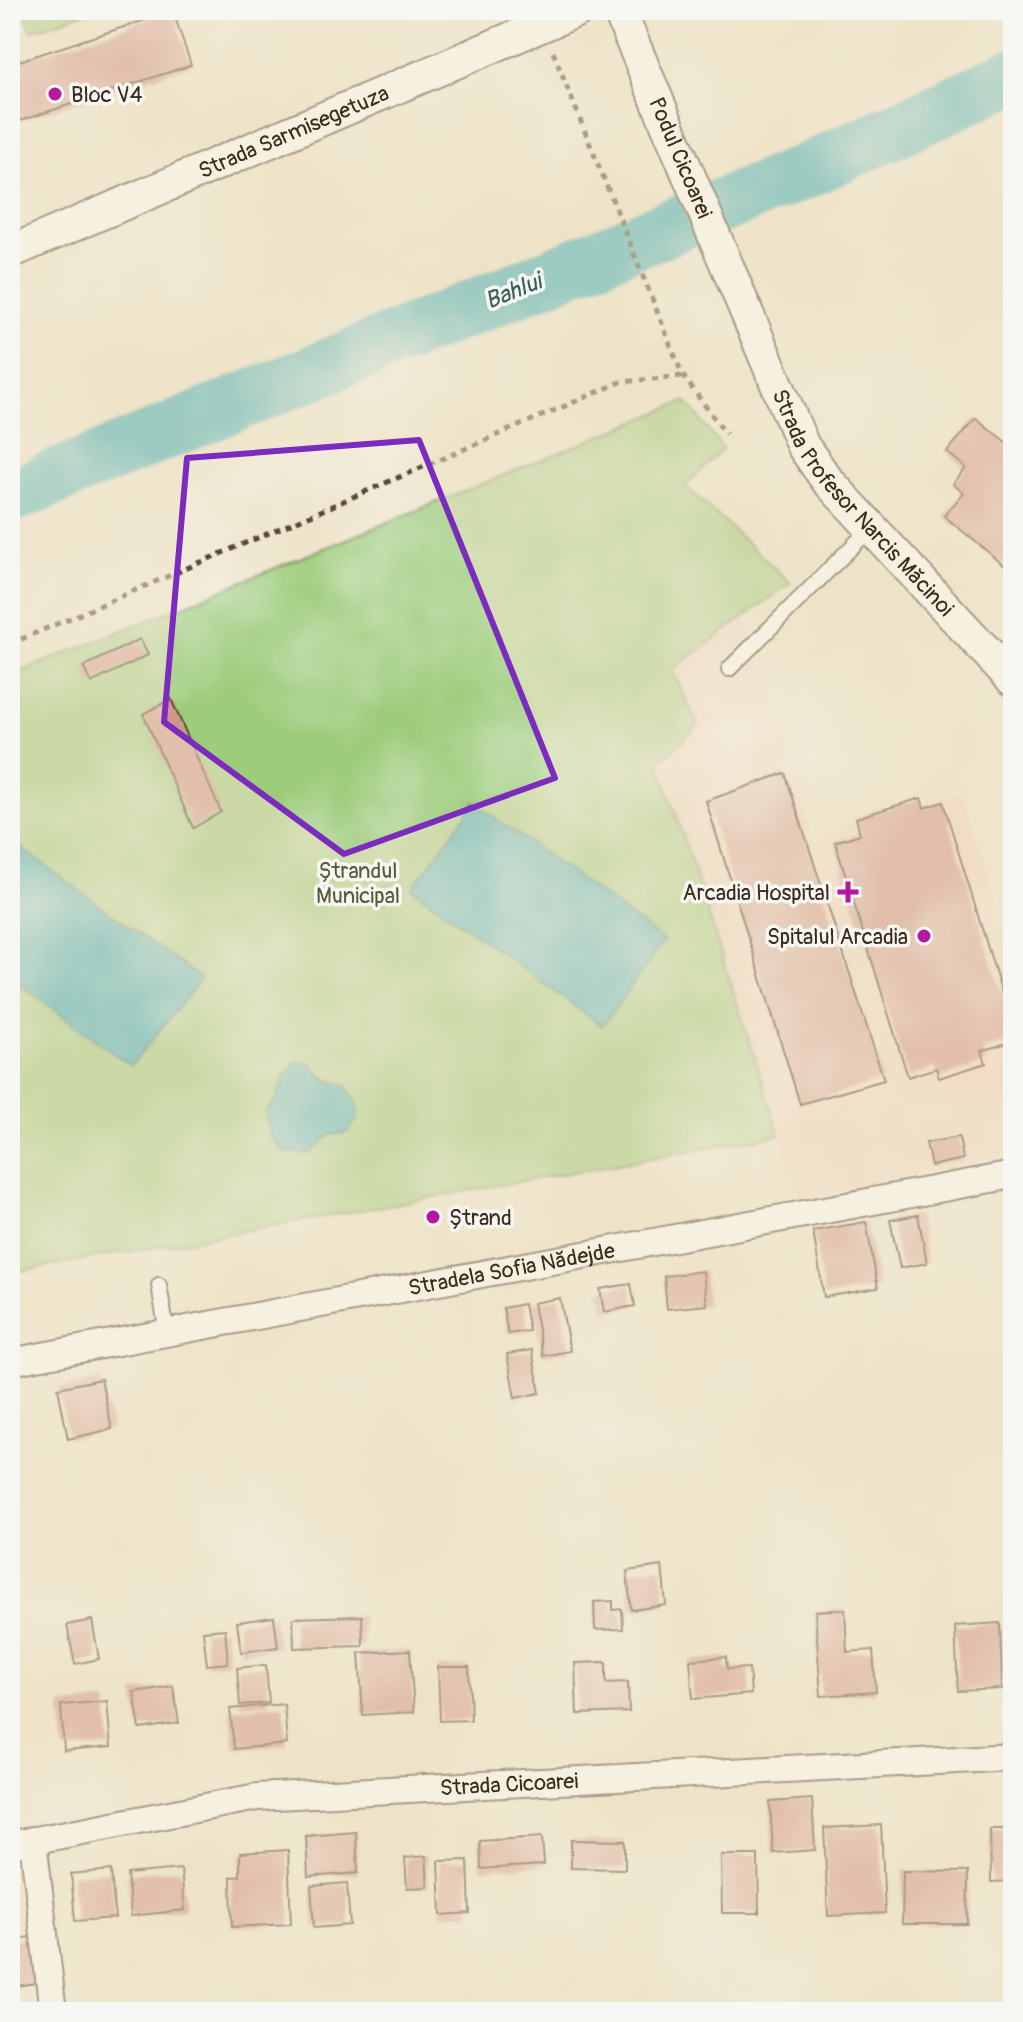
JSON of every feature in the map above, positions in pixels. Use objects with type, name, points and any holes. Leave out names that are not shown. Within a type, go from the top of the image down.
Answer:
[{"type":"street","name":"Strada Sarmisegetuza","points":[[10,252],[578,10]]},
{"type":"street","name":"Podul Cicoarei","points":[[619,10],[743,307]]},
{"type":"street","name":"Strada Profesor Narcis Măcinoi","points":[[743,307],[803,446],[827,480],[873,525],[1013,680]]},
{"type":"street","name":"Stradela Sofia Nădejde","points":[[10,1362],[1013,1175]]},
{"type":"street","name":"Strada Cicoarei","points":[[21,1842],[257,1797],[1013,1757]]},
{"type":"street","points":[[21,1842],[53,2012]]},
{"type":"lane","points":[[729,669],[873,525]]},
{"type":"lane","points":[[159,1285],[167,1333]]},
{"type":"path","points":[[542,25],[683,376],[726,434]]},
{"type":"path","points":[[10,644],[621,382],[683,376]]},
{"type":"highlighted area","points":[[419,440],[555,778],[344,854],[164,722],[187,458]]},
{"type":"shaded area","name":"Arcadia Hospital","points":[[743,619],[764,658],[813,837],[963,791],[1013,947],[1013,1152],[800,1199],[659,763],[698,725],[672,670]]},
{"type":"green space","points":[[24,10],[92,10],[31,31]]},
{"type":"green space","name":"Ștrandul Municipal","points":[[686,401],[723,449],[685,486],[791,583],[672,670],[698,725],[659,763],[780,1135],[10,1273],[10,676]]},
{"type":"water","points":[[475,803],[664,941],[602,1026],[412,888]]},
{"type":"water","points":[[10,840],[201,979],[131,1066],[10,977]]},
{"type":"water","points":[[295,1063],[312,1064],[326,1079],[346,1085],[357,1102],[358,1118],[346,1133],[330,1135],[309,1154],[284,1152],[269,1135],[266,1112]]},
{"type":"building","name":"Bloc V4","points":[[173,11],[191,65],[10,124],[10,64]]},
{"type":"building","points":[[976,418],[1013,448],[1013,554],[1004,565],[944,516],[964,493],[953,484],[966,468],[947,452]]},
{"type":"building","points":[[140,639],[148,655],[91,683],[83,667]]},
{"type":"building","points":[[171,699],[221,812],[193,828],[143,714]]},
{"type":"building","points":[[785,773],[884,1080],[800,1104],[706,801]]},
{"type":"building","name":"Spitalul Arcadia","points":[[921,798],[924,808],[943,802],[1013,1029],[1013,1041],[982,1051],[986,1063],[939,1078],[936,1068],[908,1077],[835,842],[860,834],[856,818]]},
{"type":"building","points":[[959,1137],[963,1159],[931,1166],[926,1143]]},
{"type":"building","points":[[918,1215],[927,1263],[900,1268],[890,1220]]},
{"type":"building","points":[[866,1222],[878,1288],[824,1297],[813,1231]]},
{"type":"building","points":[[703,1271],[707,1305],[667,1309],[664,1276]]},
{"type":"building","points":[[631,1284],[635,1306],[604,1312],[600,1289]]},
{"type":"building","points":[[560,1298],[570,1351],[543,1356],[533,1303]]},
{"type":"building","points":[[524,1304],[529,1331],[508,1334],[503,1308]]},
{"type":"building","points":[[532,1350],[540,1393],[515,1398],[507,1354]]},
{"type":"building","points":[[101,1379],[112,1429],[68,1439],[58,1388]]},
{"type":"building","points":[[662,1566],[666,1605],[631,1610],[627,1571]]},
{"type":"building","points":[[613,1601],[613,1610],[622,1609],[623,1629],[595,1630],[594,1602]]},
{"type":"building","points":[[845,1609],[847,1652],[873,1650],[876,1692],[821,1696],[815,1611]]},
{"type":"building","points":[[362,1616],[363,1646],[294,1648],[293,1618]]},
{"type":"building","points":[[274,1617],[278,1647],[241,1652],[237,1622]]},
{"type":"building","points":[[92,1620],[99,1659],[75,1664],[67,1625]]},
{"type":"building","points":[[1000,1623],[1002,1689],[958,1691],[955,1626]]},
{"type":"building","points":[[225,1629],[228,1663],[207,1665],[203,1631]]},
{"type":"building","points":[[410,1650],[414,1712],[363,1715],[359,1653]]},
{"type":"building","points":[[726,1657],[727,1669],[749,1668],[751,1694],[693,1699],[690,1660]]},
{"type":"building","points":[[606,1662],[606,1683],[628,1682],[629,1712],[577,1714],[575,1663]]},
{"type":"building","points":[[266,1665],[269,1703],[240,1705],[237,1668]]},
{"type":"building","points":[[438,1667],[469,1667],[471,1720],[440,1721]]},
{"type":"building","points":[[173,1686],[179,1723],[140,1729],[134,1692]]},
{"type":"building","points":[[107,1701],[111,1747],[64,1751],[61,1705]]},
{"type":"building","points":[[284,1704],[287,1744],[234,1749],[230,1709]]},
{"type":"building","points":[[812,1799],[815,1850],[773,1853],[770,1802]]},
{"type":"building","points":[[881,1825],[885,1913],[828,1916],[824,1828]]},
{"type":"building","points":[[990,1829],[1013,1829],[1013,1881],[991,1882]]},
{"type":"building","points":[[356,1832],[358,1873],[308,1877],[306,1836]]},
{"type":"building","points":[[542,1837],[544,1865],[481,1869],[480,1841]]},
{"type":"building","points":[[571,1840],[625,1841],[625,1869],[571,1868]]},
{"type":"building","points":[[288,1850],[291,1924],[232,1927],[231,1877],[240,1876],[240,1853]]},
{"type":"building","points":[[721,1855],[758,1855],[759,1913],[722,1913]]},
{"type":"building","points":[[426,1856],[428,1887],[407,1888],[405,1858]]},
{"type":"building","points":[[468,1860],[470,1913],[441,1915],[439,1861]]},
{"type":"building","points":[[181,1869],[185,1910],[131,1916],[127,1874]]},
{"type":"building","points":[[111,1870],[115,1918],[75,1921],[71,1874]]},
{"type":"building","points":[[903,1871],[968,1872],[967,1924],[902,1924]]},
{"type":"building","points":[[347,1883],[350,1925],[314,1928],[311,1886]]},
{"type":"building","points":[[31,1937],[36,1983],[10,1987],[10,1940]]},
{"type":"waterway","name":"Bahlui","points":[[10,496],[799,174],[1013,76]]},
{"type":"place","name":"Bloc V4","points":[[55,94]]},
{"type":"place","name":"Arcadia Hospital","points":[[848,892]]},
{"type":"place","name":"Spitalul Arcadia","points":[[924,936]]},
{"type":"place","name":"Ștrand","points":[[433,1217]]}]
